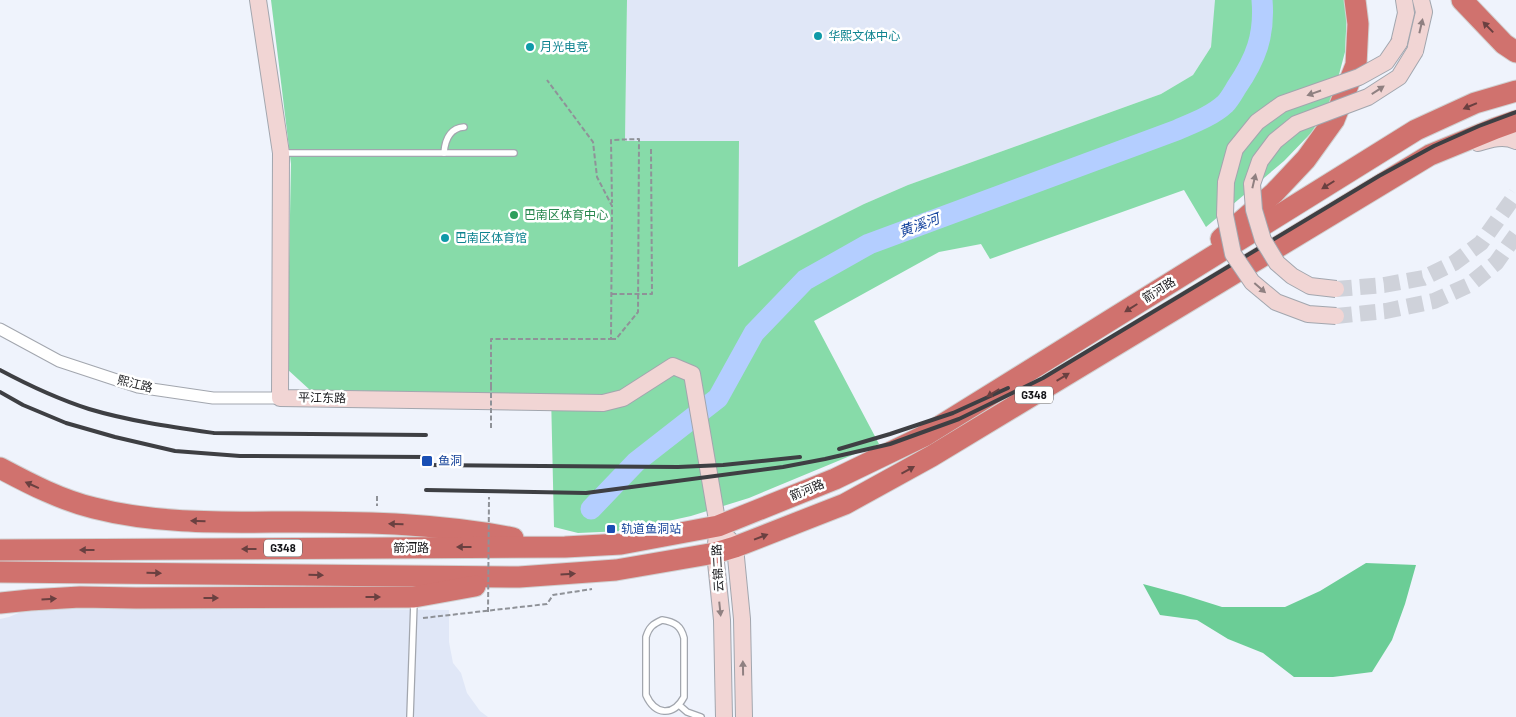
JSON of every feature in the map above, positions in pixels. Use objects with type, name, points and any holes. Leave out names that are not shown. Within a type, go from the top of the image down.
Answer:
[{"type":"highway","points":[[1175,280],[1274,192],[1306,159],[1334,120],[1356,65],[1358,24],[1354,0]]},
{"type":"highway","points":[[1462,0],[1504,44],[1516,52]]},
{"type":"highway","name":"箭河路","points":[[0,550],[565,547],[622,544],[718,526],[835,479],[924,436],[1416,130],[1475,103],[1516,90]]},
{"type":"highway","name":"箭河路","points":[[0,572],[519,577],[616,570],[715,553],[845,504],[932,456],[1430,155],[1516,121]]},
{"type":"highway","points":[[0,468],[27,483],[65,499],[95,508],[131,515],[178,521],[422,525],[478,531],[565,547]]},
{"type":"highway","points":[[0,603],[80,597],[414,598],[519,577]]},
{"type":"main road","name":"平江东路","points":[[258,0],[281,153],[280,398],[603,403],[623,398],[673,366],[692,374],[718,526]]},
{"type":"main road","points":[[1336,316],[1308,314],[1276,302],[1252,282],[1233,254],[1224,215],[1226,182],[1235,149],[1257,122],[1282,104],[1359,77],[1386,62],[1399,43],[1406,13],[1404,0]]},
{"type":"main road","points":[[1336,289],[1310,286],[1292,276],[1277,263],[1263,240],[1254,210],[1252,184],[1260,161],[1275,141],[1296,124],[1368,97],[1399,77],[1415,51],[1424,12],[1421,0]]},
{"type":"main road","points":[[1430,155],[1491,139],[1510,138],[1516,141]]},
{"type":"main road","name":"云锦二路","points":[[718,526],[735,547],[742,619],[744,717]]},
{"type":"main road","name":"云锦二路","points":[[718,526],[715,553],[722,620],[724,717]]},
{"type":"street","name":"熙江路","points":[[0,329],[59,361],[138,387],[213,398],[280,398]]},
{"type":"lane","points":[[444,153],[452,131],[464,127]]},
{"type":"lane","points":[[281,153],[514,153]]},
{"type":"lane","points":[[410,717],[414,598]]},
{"type":"lane","points":[[662,620],[671,621],[678,625],[682,630],[684,638],[684,697],[679,706],[664,711],[655,708],[649,702],[646,695],[646,637],[652,625],[662,620]]},
{"type":"lane","points":[[679,706],[687,712],[701,717]]},
{"type":"path","points":[[547,80],[593,142],[597,177],[612,206]]},
{"type":"path","points":[[491,428],[491,339],[611,339],[616,339],[638,312],[639,139],[612,140],[611,339]]},
{"type":"path","points":[[611,294],[652,294],[651,148]]},
{"type":"path","points":[[488,612],[489,497]]},
{"type":"path","points":[[413,620],[547,604],[553,595],[594,589]]},
{"type":"shaded area","name":"华熙文体中心","points":[[627,0],[1215,0],[1216,2],[1211,47],[1193,75],[1161,94],[908,185],[864,204],[738,267],[625,141]]},
{"type":"shaded area","points":[[35,606],[449,610],[449,642],[453,663],[461,673],[467,693],[480,711],[488,717],[0,717],[0,619]]},
{"type":"green space","points":[[271,0],[627,0],[625,141],[739,141],[738,267],[864,204],[908,185],[1161,94],[1193,75],[1211,47],[1215,0],[1345,0],[1347,10],[1345,52],[1333,97],[1312,132],[1284,161],[1206,227],[1184,190],[990,259],[981,244],[939,252],[814,321],[879,444],[749,498],[691,516],[623,531],[578,533],[554,527],[551,394],[310,390],[287,369],[291,164]]},
{"type":"green space","points":[[1366,563],[1416,565],[1392,640],[1372,672],[1333,677],[1294,677],[1263,653],[1228,639],[1197,620],[1160,615],[1143,584],[1222,607],[1285,607],[1320,591]]},
{"type":"waterway","name":"黄溪河","points":[[591,509],[636,462],[718,398],[754,333],[805,280],[869,244],[1177,130],[1202,119],[1220,108],[1231,96],[1254,57],[1262,24],[1262,0]]},
{"type":"tunnel","points":[[1336,289],[1384,285],[1423,278],[1454,263],[1481,243],[1516,194]]},
{"type":"tunnel","points":[[1336,316],[1386,311],[1434,301],[1469,285],[1496,263],[1516,235]]},
{"type":"railway","points":[[426,490],[586,493],[783,467],[890,444],[959,419],[1043,378],[1379,176],[1434,146],[1516,112]]},
{"type":"railway","points":[[0,370],[43,391],[89,409],[135,420],[214,433],[426,435]]},
{"type":"railway","points":[[839,449],[953,413],[1008,388]]},
{"type":"railway","points":[[0,392],[23,405],[66,423],[175,451],[240,456],[427,457]]},
{"type":"railway","points":[[426,465],[678,467],[723,465],[800,457]]},
{"type":"place","name":"华熙文体中心","points":[[818,36]]},
{"type":"place","name":"月光电竞","points":[[530,47]]},
{"type":"place","name":"巴南区体育中心","points":[[514,215]]},
{"type":"place","name":"巴南区体育馆","points":[[445,238]]},
{"type":"place","name":"鱼洞","points":[[427,461]]},
{"type":"place","name":"轨道鱼洞站","points":[[611,529]]}]
